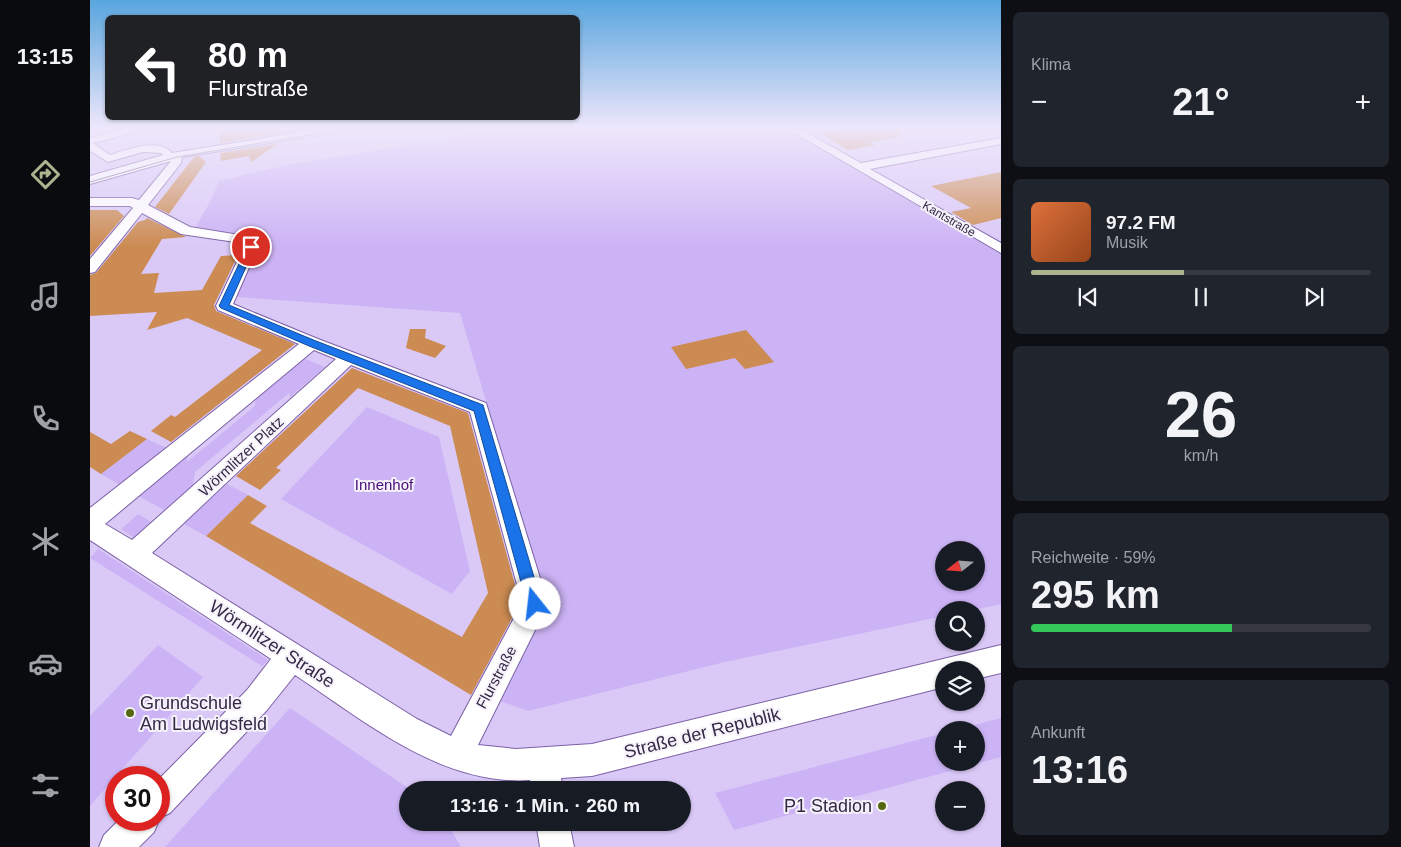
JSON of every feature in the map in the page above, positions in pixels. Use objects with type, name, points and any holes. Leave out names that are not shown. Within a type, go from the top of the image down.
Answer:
[{"type":"street","points":[[90,180],[129,169]]},
{"type":"street","points":[[90,269],[171,169]]},
{"type":"street","name":"Kantstraße","points":[[863,169],[1001,249]]},
{"type":"street","points":[[90,202],[132,202],[141,207]]},
{"type":"street","name":"Flurstraße","points":[[141,207],[186,231],[247,240],[251,247],[224,306],[312,343],[479,408],[535,604],[457,755]]},
{"type":"street","points":[[90,522],[312,343]]},
{"type":"street","name":"Wörmlitzer Platz","points":[[134,554],[349,357]]},
{"type":"street","name":"Wörmlitzer Straße","points":[[90,527],[406,730],[457,755]]},
{"type":"street","points":[[170,791],[257,700],[291,657]]},
{"type":"street","points":[[985,663],[1001,659]]},
{"type":"street","name":"Straße der Republik","points":[[457,755],[484,762],[516,765],[546,777],[592,760],[935,675]]},
{"type":"street","points":[[116,847],[131,831]]},
{"type":"street","points":[[554,831],[557,847]]},
{"type":"green space","points":[[271,169],[855,169],[1001,254],[1001,604],[985,607],[985,601],[935,601],[935,618],[725,662],[528,711],[492,698],[547,607],[460,313],[237,297],[258,243],[254,238],[196,227],[219,181]]},
{"type":"green space","points":[[301,357],[325,367],[290,397],[289,393],[195,472],[193,485],[164,510],[135,494],[188,451],[187,462],[255,406],[256,395]]},
{"type":"green space","name":"Innenhof","points":[[367,407],[439,437],[470,571],[452,594],[281,499]]},
{"type":"green space","points":[[147,439],[167,448],[120,485],[101,474]]},
{"type":"green space","points":[[227,484],[248,495],[206,536],[184,524]]},
{"type":"green space","points":[[138,514],[158,526],[135,538],[121,529]]},
{"type":"green space","points":[[98,549],[268,660],[262,666],[90,558]]},
{"type":"green space","name":"Grundschule Am Ludwigsfeld","points":[[158,645],[203,677],[125,766],[105,766],[105,789],[90,806],[90,716]]},
{"type":"green space","points":[[290,708],[399,782],[399,831],[452,831],[461,847],[165,847]]},
{"type":"green space","points":[[1001,718],[1001,757],[985,761],[985,722]]},
{"type":"green space","points":[[935,735],[935,771],[950,771],[734,830],[715,793]]},
{"type":"building","points":[[185,169],[201,169],[169,214],[155,207]]},
{"type":"building","points":[[1001,172],[1001,218],[973,225],[951,212],[971,208],[931,186]]},
{"type":"building","points":[[90,210],[117,210],[124,216],[90,256]]},
{"type":"building","points":[[147,218],[186,237],[162,239],[141,274],[159,273],[154,293],[202,290],[221,256],[238,255],[214,305],[216,311],[295,344],[171,442],[151,431],[171,415],[175,417],[262,350],[187,318],[147,330],[157,312],[90,316],[90,275],[96,273],[138,222]]},
{"type":"building","points":[[410,329],[426,329],[425,338],[446,346],[435,358],[406,348]]},
{"type":"building","points":[[746,330],[774,362],[745,369],[735,358],[686,369],[671,347]]},
{"type":"building","points":[[352,368],[468,413],[520,603],[471,695],[206,536],[248,495],[267,506],[250,523],[462,637],[488,593],[450,426],[358,388],[276,468],[281,470],[260,490],[236,476]]},
{"type":"building","points":[[130,431],[147,439],[101,474],[90,467],[90,432],[111,444]]},
{"type":"tram line","points":[[90,182],[137,169]]},
{"type":"place","name":"Grundschule Am Ludwigsfeld","points":[[130,713]]},
{"type":"place","name":"P1 Stadion","points":[[882,806]]},
{"type":"route","points":[[251,247],[224,306],[312,343],[479,408],[535,604]]}]
